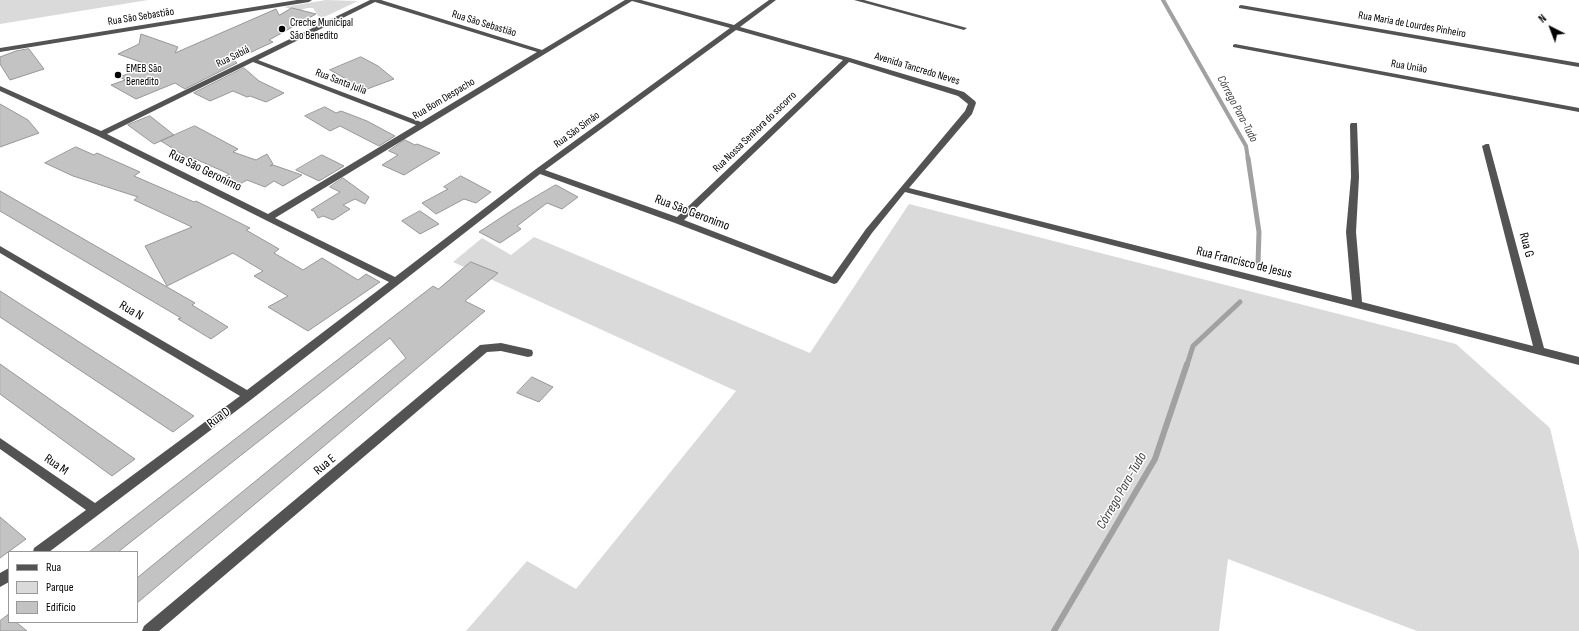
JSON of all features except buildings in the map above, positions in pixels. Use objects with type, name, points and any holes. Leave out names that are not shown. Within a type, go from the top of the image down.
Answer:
[{"type":"street","name":"Rua São Sebastião","points":[[0,50],[309,0]]},
{"type":"street","name":"Rua São Sebastião","points":[[375,0],[543,52]]},
{"type":"street","name":"Rua Sabiá","points":[[101,134],[375,0]]},
{"type":"street","name":"Rua Bom Despacho","points":[[270,217],[629,0]]},
{"type":"street","name":"Avenida Tancredo Neves","points":[[634,0],[848,59],[961,94],[972,103],[969,112],[869,231],[834,281]]},
{"type":"street","name":"Rua São Simão","points":[[396,282],[539,171],[773,0]]},
{"type":"street","points":[[857,0],[964,28]]},
{"type":"street","name":"Rua Maria de Lourdes Pinheiro","points":[[1241,7],[1579,65]]},
{"type":"street","name":"Rua União","points":[[1236,46],[1579,110]]},
{"type":"street","name":"Rua Nossa Senhora do socorro","points":[[678,221],[848,59]]},
{"type":"street","name":"Rua Santa Julia","points":[[253,60],[422,125]]},
{"type":"street","name":"Rua São Geronimo","points":[[0,88],[101,134],[270,217],[396,282]]},
{"type":"street","points":[[1354,125],[1355,177],[1351,232],[1357,305]]},
{"type":"street","name":"Rua G","points":[[1486,146],[1540,351]]},
{"type":"street","name":"Rua São Geronimo","points":[[539,171],[678,221],[834,281]]},
{"type":"street","name":"Rua Francisco de Jesus","points":[[903,189],[1579,361]]},
{"type":"street","name":"Rua N","points":[[0,249],[248,396]]},
{"type":"street","name":"Rua D","points":[[40,551],[248,396],[396,282]]},
{"type":"street","name":"Rua E","points":[[149,631],[484,348],[501,347],[528,353]]},
{"type":"street","name":"Rua M","points":[[0,442],[95,510]]},
{"type":"street","points":[[0,581],[8,575]]},
{"type":"green space","points":[[0,0],[148,0],[0,24]]},
{"type":"green space","points":[[326,0],[358,1],[320,19],[313,8],[298,11],[284,7]]},
{"type":"green space","points":[[909,204],[1456,344],[1550,428],[1579,551],[1579,631],[1417,631],[1228,559],[1219,631],[466,631],[527,561],[576,589],[736,391],[453,262],[482,238],[511,255],[534,237],[810,353]]},
{"type":"waterway","name":"Córrego Para-Tudo","points":[[1163,0],[1246,146],[1248,159]]},
{"type":"waterway","name":"Córrego Para-Tudo","points":[[1248,158],[1259,232],[1258,263]]},
{"type":"waterway","name":"Córrego Para-Tudo","points":[[1187,365],[1193,346],[1240,302]]},
{"type":"waterway","name":"Córrego Para-Tudo","points":[[1054,631],[1155,459],[1187,364]]},
{"type":"place","name":"Creche Municipal São Benedito","points":[[282,29]]},
{"type":"place","name":"EMEB São Benedito","points":[[118,75]]}]
